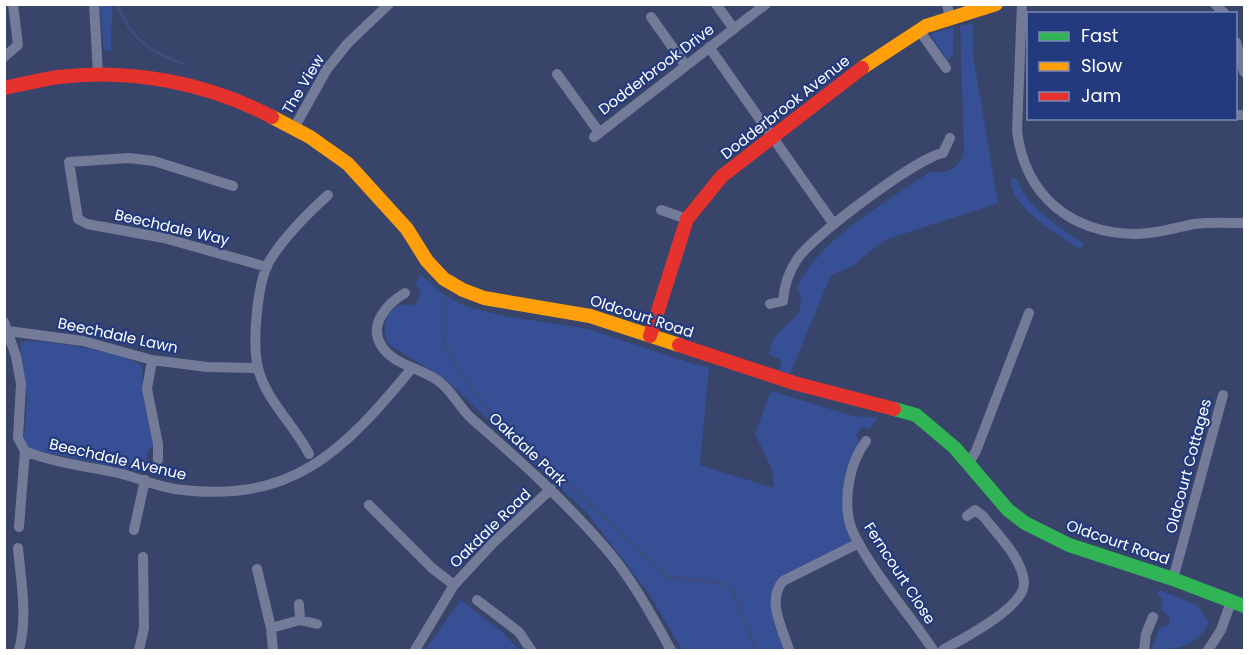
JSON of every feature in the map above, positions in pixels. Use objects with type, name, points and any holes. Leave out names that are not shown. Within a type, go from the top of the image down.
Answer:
[{"type":"street","points":[[4,57],[18,45],[18,28],[13,4]]},
{"type":"street","points":[[94,4],[98,74]]},
{"type":"street","name":"The View","points":[[294,128],[327,69],[348,43],[389,4]]},
{"type":"street","points":[[716,4],[734,29]]},
{"type":"street","name":"Dodderbrook Drive","points":[[557,74],[596,134],[766,4]]},
{"type":"street","name":"Dodderbrook Avenue","points":[[650,336],[687,219],[722,176],[772,135],[889,48],[948,11],[996,4]]},
{"type":"street","points":[[1022,4],[1023,108],[1019,146],[1026,169],[1051,203],[1079,223],[1104,231],[1137,234],[1196,224],[1245,223]]},
{"type":"street","points":[[651,17],[686,66]]},
{"type":"street","points":[[919,30],[946,68]]},
{"type":"street","points":[[1237,46],[1244,70]]},
{"type":"street","points":[[709,47],[833,223]]},
{"type":"street","name":"Oldcourt Road","points":[[4,88],[59,77],[98,74],[158,79],[205,89],[250,105],[294,128],[339,158],[366,181],[407,229],[427,261],[444,279],[463,290],[484,298],[590,316],[794,383],[916,415],[953,446],[1008,510],[1024,523],[1069,545],[1173,579],[1238,604]]},
{"type":"street","points":[[770,304],[783,301],[785,282],[799,256],[833,223],[935,154],[943,153],[950,138]]},
{"type":"street","name":"Beechdale Way","points":[[233,186],[154,161],[129,158],[69,162],[78,219],[87,224],[164,238],[267,267]]},
{"type":"street","points":[[309,454],[278,409],[258,368],[257,311],[267,267],[305,215],[328,195]]},
{"type":"street","points":[[661,210],[687,219]]},
{"type":"street","name":"Oakdale Park","points":[[405,293],[384,312],[378,322],[377,338],[381,346],[412,368],[429,375],[442,384],[469,416],[551,489],[604,545],[651,613],[671,651]]},
{"type":"street","points":[[968,464],[976,451],[1029,313]]},
{"type":"street","points":[[6,327],[16,356],[21,384],[18,438],[25,451],[19,527]]},
{"type":"street","name":"Beechdale Lawn","points":[[6,327],[83,341],[152,360],[207,367],[258,368]]},
{"type":"street","points":[[152,360],[147,389],[158,444],[158,460]]},
{"type":"street","name":"Beechdale Avenue","points":[[25,451],[165,487],[210,493],[242,491],[275,484],[325,459],[371,418],[412,368]]},
{"type":"street","name":"Oldcourt Cottages","points":[[1173,579],[1222,395]]},
{"type":"street","name":"Ferncourt Close","points":[[866,441],[853,468],[847,496],[849,522],[859,543],[933,651]]},
{"type":"street","points":[[134,530],[145,480]]},
{"type":"street","name":"Oakdale Road","points":[[415,651],[454,585],[551,489]]},
{"type":"street","points":[[369,505],[432,568],[454,585]]},
{"type":"street","points":[[943,651],[1016,603],[1024,583],[1021,570],[983,516],[975,510],[967,516]]},
{"type":"street","points":[[789,651],[774,602],[775,590],[783,581],[859,543]]},
{"type":"street","points":[[18,548],[25,602],[23,635],[19,651]]},
{"type":"street","points":[[139,651],[144,628],[143,557]]},
{"type":"street","points":[[257,569],[271,628],[273,651]]},
{"type":"street","points":[[477,600],[519,632],[531,651]]},
{"type":"street","points":[[299,603],[300,620]]},
{"type":"street","points":[[1208,651],[1238,604]]},
{"type":"street","points":[[1144,651],[1146,634],[1153,617]]},
{"type":"street","points":[[271,628],[300,620],[317,624]]},
{"type":"shaded area","points":[[100,5],[112,5],[111,51],[104,50]]},
{"type":"shaded area","points":[[973,24],[973,55],[998,203],[885,240],[851,267],[831,275],[790,374],[780,371],[781,360],[769,355],[772,343],[800,309],[801,299],[797,287],[821,253],[874,209],[929,172],[945,172],[954,168],[961,160],[964,150],[960,26]]},
{"type":"shaded area","points":[[954,27],[953,54],[948,61],[930,34]]},
{"type":"shaded area","points":[[1011,178],[1016,178],[1028,199],[1045,216],[1084,244],[1080,249],[1048,228],[1026,209],[1012,189]]},
{"type":"shaded area","points":[[421,275],[445,295],[465,306],[504,316],[588,329],[709,367],[700,465],[774,488],[772,469],[755,434],[771,391],[854,416],[878,418],[869,429],[862,427],[856,435],[859,441],[850,467],[851,537],[848,546],[778,580],[772,594],[787,650],[682,650],[650,595],[587,513],[445,379],[388,344],[385,334],[387,317],[398,306],[417,303],[421,292],[415,283]]},
{"type":"shaded area","points":[[25,341],[86,348],[120,356],[142,366],[144,402],[154,446],[148,450],[145,473],[30,449],[24,440],[27,396],[20,343]]},
{"type":"shaded area","points":[[1159,590],[1197,605],[1209,623],[1199,637],[1177,648],[1152,650],[1159,628],[1169,625],[1170,618],[1161,609],[1163,599],[1157,595]]},
{"type":"shaded area","points":[[461,600],[502,632],[519,650],[425,650]]},
{"type":"waterway","points":[[117,4],[129,27],[142,43],[183,64]]},
{"type":"waterway","points":[[443,296],[443,339],[461,375],[492,414],[668,577],[727,584],[733,592],[756,650]]},
{"type":"traffic: fast","points":[[894,409],[916,415],[955,448],[1008,510],[1025,523],[1069,545],[1173,579],[1244,606]]},
{"type":"traffic: slow","points":[[862,68],[926,26],[996,4]]},
{"type":"traffic: slow","points":[[272,117],[310,137],[348,164],[407,229],[427,261],[444,279],[463,290],[484,298],[590,316],[679,345]]},
{"type":"traffic: jam","points":[[650,336],[687,219],[722,176],[862,68]]},
{"type":"traffic: jam","points":[[4,88],[58,77],[85,75],[140,77],[168,81],[222,95],[272,117]]},
{"type":"traffic: jam","points":[[679,345],[794,383],[894,409]]}]
